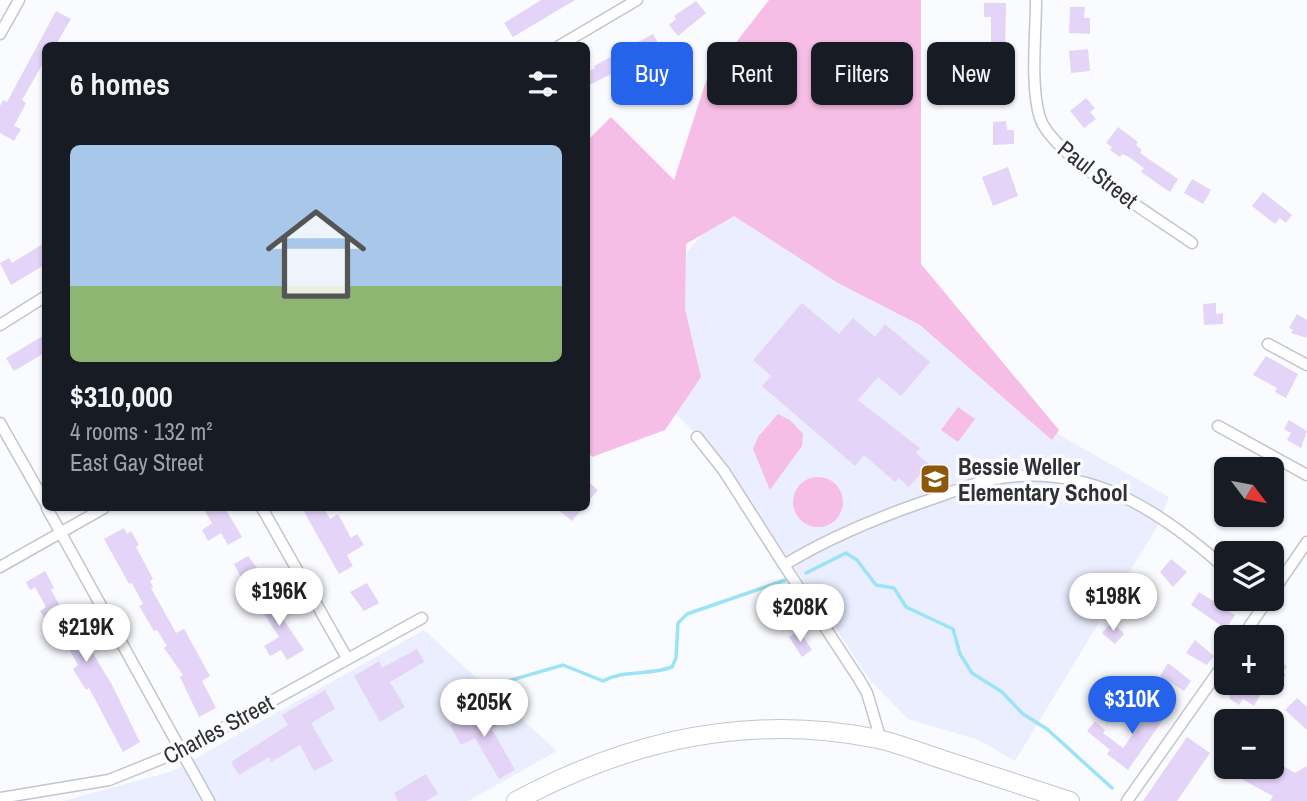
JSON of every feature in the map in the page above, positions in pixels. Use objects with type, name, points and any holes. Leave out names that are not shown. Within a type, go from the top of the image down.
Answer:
[{"type":"main road","points":[[516,801],[556,779],[624,753],[704,734],[741,729],[803,728],[881,740],[1070,801]]},
{"type":"street","points":[[0,34],[19,0]]},
{"type":"street","points":[[566,42],[637,0]]},
{"type":"street","name":"Paul Street","points":[[1036,0],[1037,99],[1041,122],[1048,133],[1067,154],[1192,243]]},
{"type":"street","points":[[0,8],[13,11]]},
{"type":"street","points":[[0,324],[42,298]]},
{"type":"street","points":[[1268,344],[1307,365]]},
{"type":"street","points":[[0,423],[42,499]]},
{"type":"street","points":[[1218,426],[1307,475]]},
{"type":"street","points":[[697,438],[724,471],[859,679],[867,693],[881,740]]},
{"type":"street","points":[[784,565],[830,537],[888,514],[983,482],[1036,476],[1090,484],[1138,502],[1168,520],[1214,559]]},
{"type":"street","points":[[49,511],[209,801]]},
{"type":"street","points":[[0,567],[99,511]]},
{"type":"street","points":[[264,511],[347,658]]},
{"type":"street","points":[[1284,576],[1307,542]]},
{"type":"street","name":"Charles Street","points":[[0,798],[109,780],[181,751],[422,618]]},
{"type":"street","points":[[1127,801],[1214,677]]},
{"type":"shaded area","points":[[769,0],[921,0],[921,264],[1059,430],[1052,440],[920,325],[838,283],[734,216],[686,244],[685,309],[701,377],[665,430],[592,457],[590,138],[611,117],[674,180],[707,80],[707,105],[797,105],[797,42],[736,42]]},
{"type":"shaded area","name":"Bessie Weller Elementary School","points":[[737,195],[928,323],[1001,388],[1061,436],[1169,497],[1157,527],[1015,761],[979,740],[908,719],[870,680],[722,460],[606,344]]},
{"type":"shaded area","points":[[958,407],[975,419],[958,442],[941,430]]},
{"type":"shaded area","points":[[778,414],[790,420],[803,434],[802,446],[770,490],[753,449],[758,437]]},
{"type":"shaded area","points":[[818,477],[836,484],[843,502],[836,520],[818,527],[800,520],[793,502],[800,484]]},
{"type":"shaded area","points":[[424,630],[557,751],[468,801],[63,801],[173,771]]},
{"type":"building","points":[[541,0],[575,0],[513,37],[504,23]]},
{"type":"building","points":[[696,1],[706,13],[678,36],[669,25],[676,19],[674,16]]},
{"type":"building","points":[[984,3],[1006,3],[1005,42],[991,42],[991,17],[984,17]]},
{"type":"building","points":[[1070,7],[1085,7],[1084,18],[1090,18],[1090,34],[1069,33]]},
{"type":"building","points":[[56,11],[71,19],[57,42],[42,42],[42,65],[22,100],[26,103],[14,126],[21,129],[14,141],[0,133],[0,106],[3,100],[7,102]]},
{"type":"building","points":[[653,34],[658,42],[638,42]]},
{"type":"building","points":[[1088,49],[1090,71],[1071,73],[1069,51]]},
{"type":"building","points":[[611,57],[611,74],[590,85],[590,71],[594,66]]},
{"type":"building","points":[[1086,98],[1095,108],[1090,112],[1096,119],[1084,128],[1070,111]]},
{"type":"building","points":[[1006,121],[1007,130],[1014,130],[1014,144],[993,145],[993,122]]},
{"type":"building","points":[[1118,127],[1138,142],[1136,145],[1142,150],[1140,153],[1178,179],[1170,192],[1141,172],[1144,168],[1129,157],[1122,154],[1120,157],[1110,150],[1112,147],[1106,143]]},
{"type":"building","points":[[1008,167],[1018,196],[993,206],[982,177]]},
{"type":"building","points":[[1192,179],[1211,190],[1203,204],[1184,193]]},
{"type":"building","points":[[1263,192],[1292,215],[1286,223],[1280,218],[1275,224],[1252,206]]},
{"type":"building","points":[[42,244],[42,266],[11,285],[0,263],[9,258],[12,263]]},
{"type":"building","points":[[802,303],[839,334],[853,318],[875,337],[885,324],[930,362],[901,396],[878,377],[858,400],[920,448],[916,453],[929,464],[909,487],[899,478],[895,482],[864,455],[855,466],[762,386],[771,376],[753,360]]},
{"type":"building","points":[[1216,303],[1216,314],[1223,313],[1223,324],[1204,325],[1203,304]]},
{"type":"building","points":[[1297,314],[1307,320],[1307,338],[1291,333],[1293,330],[1289,328]]},
{"type":"building","points":[[42,336],[42,354],[14,371],[6,358]]},
{"type":"building","points":[[1266,356],[1298,374],[1286,398],[1275,392],[1277,388],[1253,375]]},
{"type":"building","points":[[1289,420],[1307,431],[1301,448],[1287,440],[1291,433],[1284,429]]},
{"type":"building","points":[[590,483],[598,490],[590,499]]},
{"type":"building","points":[[205,511],[227,511],[242,537],[228,545],[221,533],[208,541],[202,530],[212,523]]},
{"type":"building","points":[[304,511],[326,511],[330,519],[338,514],[351,538],[357,534],[364,545],[347,555],[353,566],[339,574]]},
{"type":"building","points":[[560,511],[580,511],[572,521]]},
{"type":"building","points":[[124,528],[127,534],[131,531],[139,545],[136,547],[153,579],[150,581],[153,587],[151,588],[176,633],[184,629],[210,676],[202,681],[216,708],[199,717],[180,677],[183,675],[164,648],[167,646],[157,630],[154,631],[139,606],[143,604],[104,539]]},
{"type":"building","points":[[248,556],[262,574],[244,583],[234,564]]},
{"type":"building","points":[[1171,559],[1187,572],[1173,587],[1160,572]]},
{"type":"building","points":[[45,571],[54,588],[51,590],[60,606],[64,605],[112,685],[140,742],[123,752],[89,688],[86,690],[73,669],[78,665],[57,628],[52,631],[40,611],[46,607],[35,587],[30,590],[26,582]]},
{"type":"building","points":[[367,583],[379,603],[364,611],[350,592]]},
{"type":"building","points":[[272,591],[285,614],[281,616],[304,650],[287,660],[281,650],[270,656],[264,646],[279,637],[255,600]]},
{"type":"building","points":[[1199,592],[1214,602],[1214,611],[1229,611],[1235,615],[1229,625],[1220,625],[1191,605]]},
{"type":"building","points":[[1112,622],[1124,634],[1115,644],[1102,633]]},
{"type":"building","points":[[799,630],[812,650],[802,657],[789,637]]},
{"type":"building","points":[[1195,640],[1214,656],[1207,665],[1186,653]]},
{"type":"building","points":[[417,649],[424,662],[390,682],[405,707],[380,722],[354,676],[379,661],[382,668]]},
{"type":"building","points":[[1168,663],[1191,681],[1184,691],[1160,676]]},
{"type":"building","points":[[325,690],[335,709],[311,723],[333,761],[314,771],[300,745],[271,762],[269,757],[239,775],[231,762],[288,725],[282,715]]},
{"type":"building","points":[[1229,695],[1260,695],[1254,706],[1243,699],[1239,705],[1230,699]]},
{"type":"building","points":[[1297,698],[1307,707],[1307,730],[1285,710]]},
{"type":"building","points":[[1151,700],[1169,711],[1128,770],[1107,754],[1110,750],[1087,731],[1095,721],[1105,730],[1103,733],[1123,748],[1148,713],[1145,709]]},
{"type":"building","points":[[488,705],[498,725],[492,729],[515,770],[499,779],[475,738],[461,745],[450,725]]},
{"type":"building","points":[[1187,737],[1210,753],[1177,801],[1143,801]]},
{"type":"building","points":[[1307,766],[1307,801],[1270,801],[1273,796],[1241,779],[1284,779],[1284,767],[1295,773]]},
{"type":"building","points":[[426,774],[438,794],[426,801],[398,801],[394,793]]},
{"type":"waterway","points":[[806,573],[846,553],[857,560],[876,585],[894,588],[906,607],[953,629],[960,654],[972,673],[1002,692],[1023,714],[1047,729],[1112,788]]},
{"type":"waterway","points":[[501,683],[563,665],[603,681],[620,675],[672,667],[676,658],[678,623],[687,614],[785,580]]},
{"type":"place","name":"Bessie Weller Elementary School","points":[[935,479]]}]
